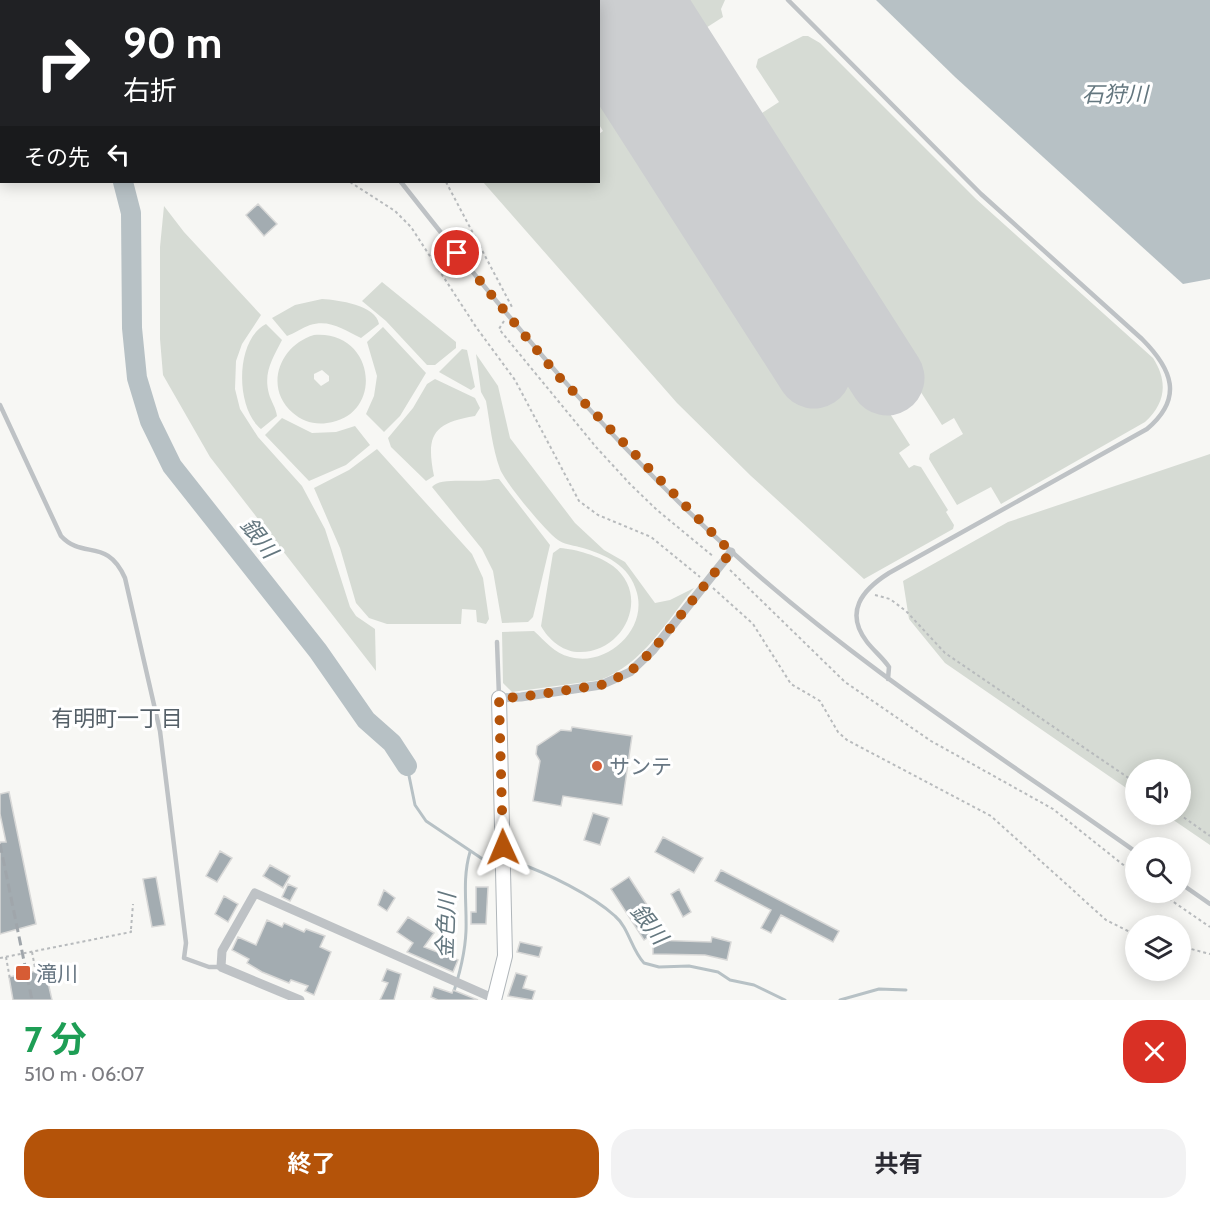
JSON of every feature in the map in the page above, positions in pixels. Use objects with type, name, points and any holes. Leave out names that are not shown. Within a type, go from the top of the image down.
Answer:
[{"type":"street","points":[[300,1000],[221,967],[222,951],[255,893],[494,999],[505,956],[499,698],[601,685],[630,672],[653,650],[731,552]]},
{"type":"lane","points":[[788,0],[973,186],[1142,339],[1158,355],[1169,377],[1168,405],[1158,420],[1148,429],[889,573],[863,592],[857,607],[858,623],[862,636],[889,667],[888,679]]},
{"type":"lane","points":[[402,183],[508,317],[559,377],[731,552],[888,679],[1125,844]]},
{"type":"lane","points":[[0,405],[61,536],[75,546],[95,549],[110,556],[119,565],[125,578],[160,731],[186,943],[184,958],[209,967],[221,967]]},
{"type":"lane","points":[[497,642],[499,698]]},
{"type":"lane","points":[[1191,891],[1210,904]]},
{"type":"path","points":[[352,183],[395,211],[411,227],[476,327],[515,380],[579,501],[598,515],[651,537],[753,624],[791,684],[820,701],[838,732],[847,741],[991,816],[1106,920],[1125,929]]},
{"type":"path","points":[[447,183],[513,307],[508,317]]},
{"type":"path","points":[[863,592],[890,599],[923,627],[945,653],[1125,776]]},
{"type":"path","points":[[1191,823],[1210,836]]},
{"type":"path","points":[[1175,903],[1210,927]]},
{"type":"path","points":[[0,958],[131,932],[133,904]]},
{"type":"path","points":[[1191,949],[1210,954]]},
{"type":"path","points":[[32,953],[36,973]]},
{"type":"path","points":[[6,958],[10,979]]},
{"type":"shaded area","points":[[600,0],[625,0],[638,34],[710,145],[716,142],[910,445],[899,453],[909,468],[914,465],[921,467],[948,510],[946,512],[954,525],[953,529],[864,579],[751,476],[677,403],[484,183],[600,183],[600,133],[603,131],[600,126]]},
{"type":"shaded area","points":[[630,0],[660,0],[665,14],[684,43],[671,51],[653,23]]},
{"type":"shaded area","points":[[676,0],[725,0],[721,9],[723,17],[698,33]]},
{"type":"shaded area","points":[[803,36],[808,36],[820,43],[976,199],[1153,358],[1161,375],[1162,392],[1157,407],[1145,422],[1001,504],[991,487],[957,505],[929,459],[930,454],[963,434],[954,418],[942,425],[748,122],[779,102],[756,67],[758,59]]},
{"type":"shaded area","points":[[744,125],[908,382],[904,400],[885,396],[720,139]]},
{"type":"shaded area","points":[[164,206],[184,232],[261,315],[242,344],[236,361],[235,389],[240,409],[258,437],[302,486],[325,529],[350,607],[356,616],[375,629],[376,671],[210,457],[163,375],[160,339],[160,247]]},
{"type":"shaded area","points":[[382,282],[456,342],[456,348],[435,365],[427,365],[386,321],[362,301]]},
{"type":"shaded area","points":[[322,299],[346,302],[364,308],[371,312],[379,324],[361,338],[337,326],[324,323],[310,325],[287,336],[272,318],[295,305]]},
{"type":"shaded area","points":[[266,324],[282,340],[272,359],[267,379],[269,394],[277,416],[261,429],[252,419],[246,406],[242,375],[248,344],[256,332]]},
{"type":"shaded area","points":[[383,327],[426,373],[400,416],[384,432],[366,414],[374,396],[377,376],[367,342]]},
{"type":"shaded area","points":[[314,335],[335,337],[350,346],[361,359],[366,374],[365,391],[358,406],[346,417],[327,423],[313,423],[297,416],[284,403],[277,380],[280,368],[292,348],[302,340]],"holes":[[[322,370],[329,376],[329,381],[321,386],[314,379],[314,374]]]},
{"type":"shaded area","points":[[462,349],[467,350],[475,387],[471,390],[439,372]]},
{"type":"shaded area","points":[[476,354],[498,386],[510,438],[575,523],[604,550],[625,562],[655,603],[670,600],[694,588],[641,653],[629,664],[600,680],[512,692],[503,683],[502,632],[534,631],[559,653],[584,659],[597,657],[621,643],[630,633],[636,620],[637,593],[629,575],[615,562],[598,553],[558,540],[552,535],[517,495],[503,475],[495,453],[486,401],[481,392]]},
{"type":"shaded area","points":[[435,379],[475,398],[480,408],[475,416],[449,423],[435,434],[431,451],[434,476],[426,481],[391,447],[388,438],[413,408],[427,384]]},
{"type":"shaded area","points":[[282,418],[312,433],[336,432],[355,426],[370,445],[346,465],[309,481],[265,435]]},
{"type":"shaded area","points":[[377,449],[472,554],[483,578],[489,619],[486,624],[477,622],[476,610],[462,609],[461,624],[387,624],[369,618],[356,603],[340,548],[314,488],[349,470]]},
{"type":"shaded area","points":[[1210,454],[1210,845],[1181,825],[1191,825],[1191,759],[1125,759],[1125,787],[945,663],[909,619],[903,581],[1008,522]]},
{"type":"shaded area","points":[[499,479],[550,545],[533,617],[528,622],[502,623],[493,571],[482,549],[432,487],[443,482]]},
{"type":"shaded area","points":[[560,548],[608,562],[625,578],[630,593],[631,607],[627,621],[619,634],[608,644],[593,650],[571,651],[552,640],[541,626],[553,553]]},
{"type":"water","name":"石狩川","points":[[876,0],[1210,0],[1210,279],[1183,284],[955,77]]},
{"type":"building","points":[[258,204],[277,224],[264,236],[246,215]]},
{"type":"building","name":"サンテ","points":[[572,727],[632,736],[622,805],[563,796],[561,806],[533,801],[540,761],[536,754],[537,746],[561,730],[571,731]]},
{"type":"building","points":[[9,792],[36,924],[0,934],[0,842],[6,842],[0,814],[0,794]]},
{"type":"building","points":[[593,813],[609,818],[600,845],[584,840]]},
{"type":"building","points":[[663,837],[703,858],[694,873],[655,852]]},
{"type":"building","points":[[220,851],[232,858],[217,882],[206,876]]},
{"type":"building","points":[[270,865],[290,876],[283,888],[263,876]]},
{"type":"building","points":[[721,870],[839,931],[833,942],[781,915],[771,933],[761,928],[771,910],[715,881]]},
{"type":"building","points":[[156,877],[165,925],[152,927],[143,879]]},
{"type":"building","points":[[629,877],[662,928],[644,940],[611,889]]},
{"type":"building","points":[[288,884],[297,888],[290,901],[282,897]]},
{"type":"building","points":[[476,887],[488,887],[486,924],[471,924],[471,912],[476,912]]},
{"type":"building","points":[[679,889],[691,912],[683,917],[671,894]]},
{"type":"building","points":[[384,890],[395,898],[387,911],[378,905]]},
{"type":"building","points":[[224,896],[238,904],[228,922],[215,914]]},
{"type":"building","points":[[408,917],[434,933],[424,947],[458,960],[453,972],[407,952],[413,943],[397,932]]},
{"type":"building","points":[[267,920],[282,927],[284,923],[304,932],[306,929],[325,936],[320,947],[331,952],[314,995],[305,991],[308,986],[291,980],[289,983],[262,972],[247,963],[249,959],[232,950],[238,937],[256,945]]},
{"type":"building","points":[[712,937],[731,942],[727,960],[705,955],[653,954],[653,940],[711,942]]},
{"type":"building","points":[[520,942],[542,947],[539,957],[517,952]]},
{"type":"building","points":[[45,969],[52,1000],[13,1000],[9,977]]},
{"type":"building","points":[[387,969],[401,974],[394,1000],[380,1000],[388,983],[382,981]]},
{"type":"building","points":[[516,973],[527,976],[523,988],[535,991],[532,1000],[508,996]]},
{"type":"building","points":[[434,987],[452,993],[453,990],[478,1000],[438,1000],[431,997]]},
{"type":"waterway","name":"銀川","points":[[123,183],[131,213],[132,328],[137,378],[150,421],[172,466],[318,651],[366,720],[392,743],[407,766]]},
{"type":"waterway","name":"銀川","points":[[407,766],[415,805],[426,821],[487,862]]},
{"type":"waterway","name":"金色川","points":[[451,1000],[464,949],[465,882],[470,852]]},
{"type":"waterway","name":"銀川","points":[[518,863],[569,885],[605,908],[620,921],[644,963],[659,967],[689,966],[718,972],[730,980],[754,985],[785,1000]]},
{"type":"waterway","name":"銀川","points":[[840,1000],[879,989],[906,990]]},
{"type":"runway","points":[[646,0],[887,378]]},
{"type":"runway","points":[[600,37],[814,371]]},
{"type":"railway","points":[[0,844],[32,1000]]},
{"type":"place","name":"サンテ","points":[[597,766]]},
{"type":"place","name":"滝川","points":[[23,973]]},
{"type":"district","name":"有明町一丁目","points":[[117,718]]},
{"type":"route","points":[[457,253],[499,307],[559,377],[731,552],[653,650],[630,672],[601,685],[499,698],[503,847]]}]
